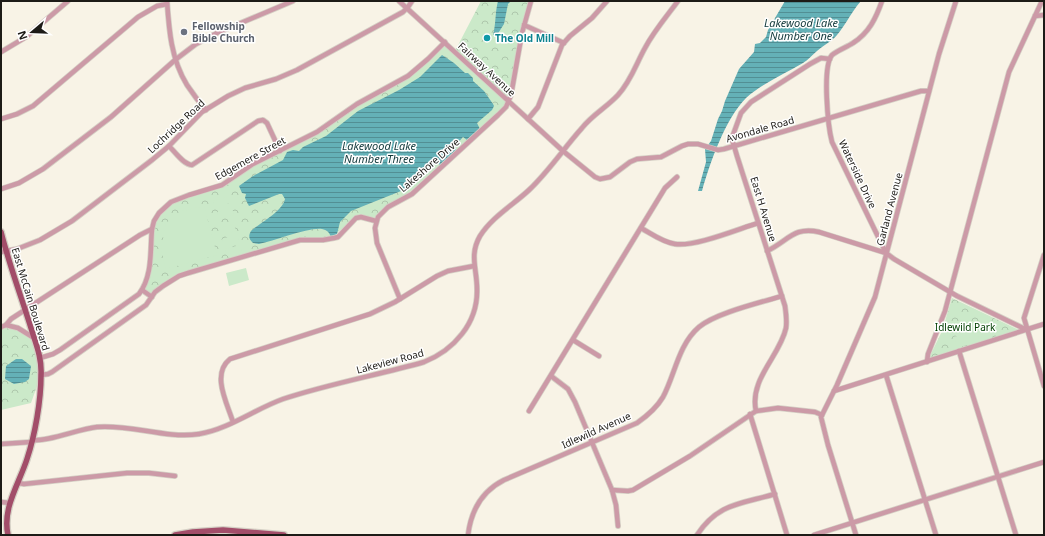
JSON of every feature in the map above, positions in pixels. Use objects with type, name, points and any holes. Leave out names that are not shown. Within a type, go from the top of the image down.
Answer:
[{"type":"main road","name":"East McCain Boulevard","points":[[1,232],[4,252],[26,310],[40,358],[41,375],[32,441],[27,460],[10,503],[6,521],[8,535]]},
{"type":"main road","points":[[175,535],[223,530],[284,535]]},
{"type":"street","points":[[1,52],[26,37],[68,1]]},
{"type":"street","points":[[1,189],[19,183],[44,169],[111,117],[175,60],[205,39],[293,1]]},
{"type":"street","name":"Fairway Avenue","points":[[399,1],[563,151]]},
{"type":"street","name":"Lochridge Road","points":[[4,252],[40,240],[62,227],[152,160],[169,146],[206,110],[235,92],[255,84],[276,79],[297,70],[407,8],[412,1]]},
{"type":"street","name":"Lakeshore Drive","points":[[376,221],[383,211],[412,194],[506,106],[514,86],[524,25],[531,1]]},
{"type":"street","points":[[528,119],[538,107],[559,51],[564,43],[592,18],[606,1]]},
{"type":"street","name":"Lakeview Road","points":[[1,444],[40,440],[86,428],[110,427],[174,434],[195,434],[216,430],[284,399],[424,362],[444,352],[454,344],[465,331],[473,314],[477,289],[474,252],[481,234],[540,179],[585,124],[623,89],[650,38],[678,1]]},
{"type":"street","points":[[830,60],[834,54],[865,34],[876,17],[882,1]]},
{"type":"street","name":"Garland Avenue","points":[[822,415],[875,297],[929,90],[956,1]]},
{"type":"street","points":[[927,362],[928,354],[940,326],[950,292],[1007,78],[1012,63],[1042,1]]},
{"type":"street","points":[[1,119],[17,114],[33,106],[138,17],[167,2],[170,34],[175,60],[187,84],[206,110]]},
{"type":"street","points":[[1035,16],[1044,15]]},
{"type":"street","points":[[524,25],[564,43]]},
{"type":"street","name":"Edgemere Street","points":[[152,229],[154,221],[159,213],[171,202],[189,194],[222,185],[253,164],[316,132],[357,104],[402,80],[423,64],[445,42]]},
{"type":"street","name":"East H Avenue","points":[[756,411],[754,399],[760,380],[782,339],[785,330],[785,310],[782,296],[732,139],[741,114],[751,102],[821,58],[830,60]]},
{"type":"street","name":"Waterside Drive","points":[[830,60],[827,71],[830,134],[832,142],[886,253]]},
{"type":"street","name":"Avondale Road","points":[[563,151],[592,176],[604,178],[610,177],[637,159],[661,157],[688,144],[698,144],[718,150],[921,91],[929,90]]},
{"type":"street","points":[[169,146],[184,162],[188,165],[192,165],[258,121],[263,120],[267,123],[280,151]]},
{"type":"street","points":[[529,411],[665,188],[677,178]]},
{"type":"street","points":[[41,375],[52,372],[146,305],[155,292],[171,281],[188,273],[273,247],[300,240],[329,240],[338,237],[356,218],[361,217],[376,221],[375,228],[377,243],[400,299]]},
{"type":"street","points":[[641,228],[665,241],[682,244],[696,242],[758,223]]},
{"type":"street","points":[[40,358],[54,354],[60,350],[132,300],[142,290],[145,284],[150,258],[152,229]]},
{"type":"street","points":[[1,327],[140,235],[152,229]]},
{"type":"street","points":[[767,251],[798,231],[808,230],[819,232],[886,253],[950,292],[1027,330]]},
{"type":"street","points":[[1044,255],[1024,316],[1044,386]]},
{"type":"street","points":[[233,422],[220,378],[223,367],[230,359],[370,314],[400,299],[444,273],[474,266]]},
{"type":"street","points":[[142,290],[152,298]]},
{"type":"street","name":"Idlewild Avenue","points":[[468,535],[473,512],[480,499],[490,489],[504,480],[637,423],[653,410],[666,390],[687,340],[699,327],[717,317],[782,296]]},
{"type":"street","points":[[834,391],[1044,324]]},
{"type":"street","points":[[6,325],[22,330],[34,338]]},
{"type":"street","points":[[573,340],[599,356]]},
{"type":"street","points":[[959,351],[1016,535]]},
{"type":"street","points":[[886,375],[936,535]]},
{"type":"street","points":[[551,376],[563,385],[572,396],[612,490],[616,505],[618,526]]},
{"type":"street","points":[[612,490],[633,490],[690,456],[756,411],[778,408],[815,412],[822,415],[821,421],[824,433],[856,535]]},
{"type":"street","points":[[750,414],[787,535]]},
{"type":"street","points":[[814,535],[1044,462]]},
{"type":"street","points":[[18,482],[24,484],[132,473],[175,476]]},
{"type":"street","points":[[697,535],[709,520],[720,511],[741,503],[775,494]]},
{"type":"street","points":[[1,502],[10,503]]},
{"type":"green space","points":[[481,1],[531,1],[508,103],[458,151],[376,221],[361,217],[353,220],[333,236],[308,239],[179,276],[163,286],[152,297],[142,290],[149,268],[152,229],[162,209],[189,195],[222,185],[244,170],[306,138],[345,111],[402,80],[445,42],[455,51]]},
{"type":"green space","points":[[228,197],[230,203],[215,208],[213,201]]},
{"type":"green space","points":[[204,206],[217,255],[166,269],[161,249],[166,223],[182,211]]},
{"type":"green space","points":[[232,208],[234,215],[219,219],[217,212]]},
{"type":"green space","points":[[234,224],[236,231],[221,235],[219,228]]},
{"type":"green space","points":[[237,234],[239,241],[224,246],[222,239]]},
{"type":"green space","points":[[240,245],[242,252],[227,256],[225,249]]},
{"type":"green space","points":[[246,268],[249,280],[229,286],[226,273]]},
{"type":"green space","name":"Idlewild Park","points":[[952,298],[1017,329],[1018,331],[927,362],[942,331]]},
{"type":"green space","points":[[9,325],[34,336],[41,375],[31,403],[1,410],[1,327]]},
{"type":"green space","points":[[977,330],[980,341],[957,348],[954,337]]},
{"type":"water","points":[[498,1],[511,1],[508,4],[504,24],[497,35],[493,35],[496,9]]},
{"type":"water","name":"Lakewood Lake Number One","points":[[785,1],[861,1],[840,32],[832,40],[805,62],[766,83],[746,98],[738,107],[731,117],[719,142],[702,191],[698,191],[706,162],[705,149],[711,141],[725,101],[739,69],[754,52],[755,44],[760,43],[766,37],[768,30]]},
{"type":"water","name":"Lakewood Lake Number Three","points":[[442,55],[465,73],[468,73],[493,104],[494,106],[492,110],[477,123],[480,129],[467,140],[463,137],[455,146],[456,151],[440,165],[436,162],[429,170],[412,181],[406,189],[351,211],[340,222],[337,234],[331,237],[327,231],[316,229],[259,244],[253,243],[249,237],[251,231],[276,212],[285,199],[282,194],[279,194],[249,206],[245,198],[246,194],[242,193],[239,186],[253,176],[283,160],[287,152],[293,150],[299,151],[303,147],[326,136],[358,111],[399,90],[420,77]]},
{"type":"water","points":[[16,359],[22,359],[31,366],[29,379],[25,382],[14,384],[5,379],[6,366]]},
{"type":"place","name":"Fellowship Bible Church","points":[[184,32]]},
{"type":"place","name":"The Old Mill","points":[[487,38]]}]
